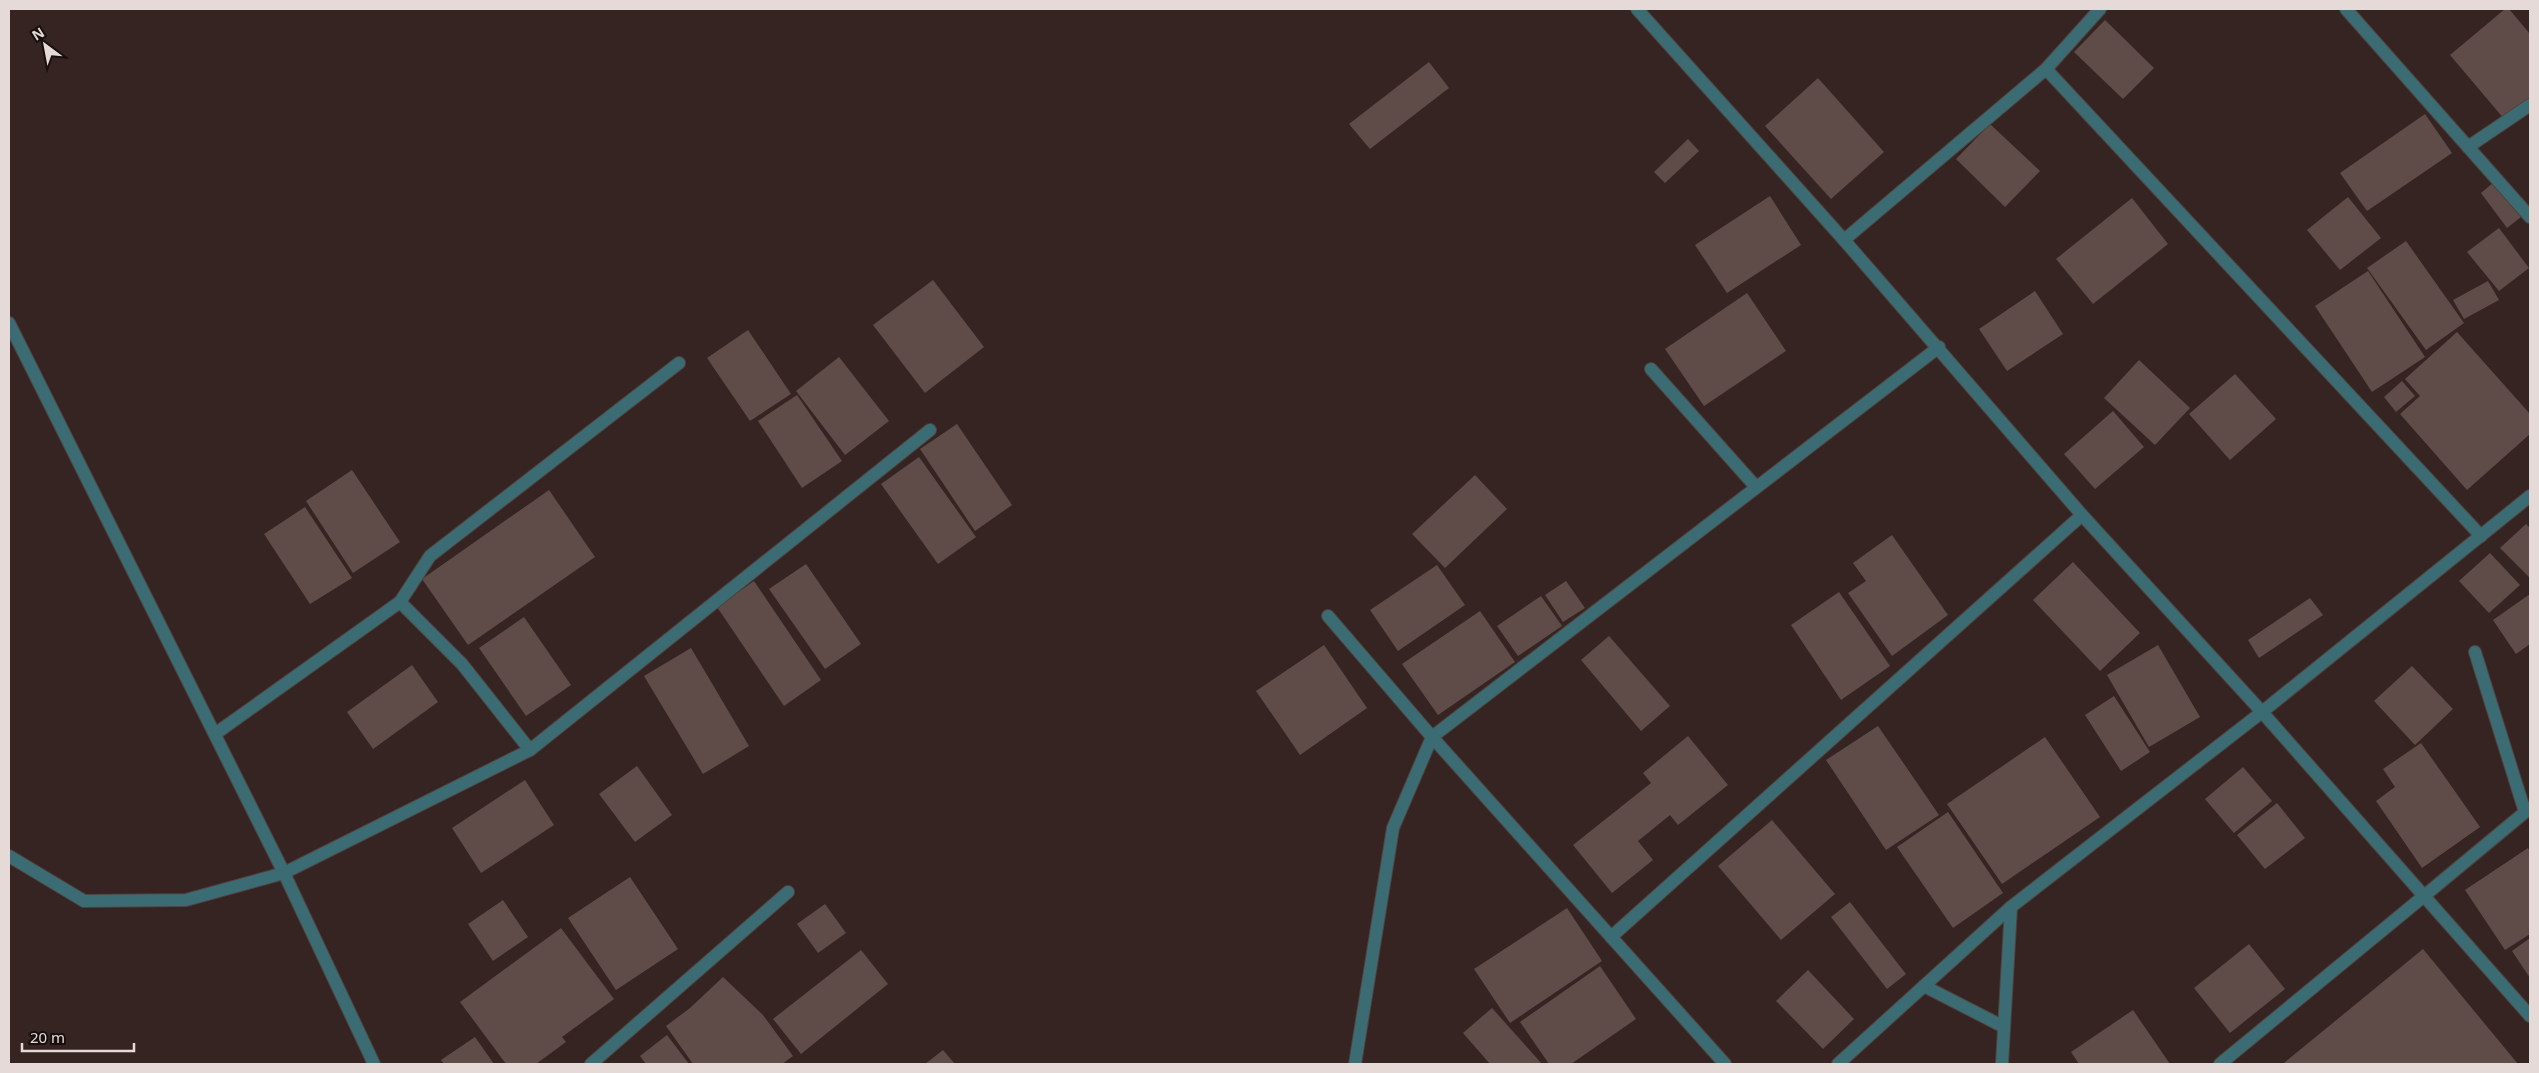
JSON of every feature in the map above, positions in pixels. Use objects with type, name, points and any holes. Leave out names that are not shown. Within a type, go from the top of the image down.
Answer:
[{"type":"street","points":[[1638,9],[1939,347],[2082,515],[2262,712],[2530,1016]]},
{"type":"street","points":[[1844,240],[2046,69],[2100,9]]},
{"type":"street","points":[[2346,9],[2530,217]]},
{"type":"street","points":[[2046,69],[2481,536]]},
{"type":"street","points":[[2468,147],[2530,105]]},
{"type":"street","points":[[9,323],[284,873],[374,1064]]},
{"type":"street","points":[[1355,1064],[1393,828],[1432,737],[1939,347]]},
{"type":"street","points":[[214,734],[400,602],[430,556],[679,363]]},
{"type":"street","points":[[1651,369],[1756,487]]},
{"type":"street","points":[[9,856],[84,901],[186,900],[284,873],[530,750],[930,430]]},
{"type":"street","points":[[1838,1064],[2011,907],[2262,712],[2530,496]]},
{"type":"street","points":[[1611,937],[2082,515]]},
{"type":"street","points":[[400,602],[462,664],[530,750]]},
{"type":"street","points":[[1328,616],[1432,737],[1725,1064]]},
{"type":"street","points":[[2220,1064],[2528,810],[2475,652]]},
{"type":"street","points":[[591,1064],[788,892]]},
{"type":"street","points":[[2002,1064],[2011,907]]},
{"type":"street","points":[[1924,986],[2004,1027]]},
{"type":"building","points":[[2505,9],[2509,9],[2530,34],[2530,99],[2505,120],[2450,55]]},
{"type":"building","points":[[2105,20],[2154,68],[2123,99],[2074,52]]},
{"type":"building","points":[[1429,62],[1449,88],[1370,149],[1349,124]]},
{"type":"building","points":[[1818,78],[1884,152],[1831,199],[1765,126]]},
{"type":"building","points":[[2425,114],[2452,153],[2367,211],[2340,173]]},
{"type":"building","points":[[1990,124],[2040,171],[2005,207],[1956,159]]},
{"type":"building","points":[[1688,139],[1699,151],[1665,183],[1654,172]]},
{"type":"building","points":[[2494,182],[2521,217],[2507,228],[2481,193]]},
{"type":"building","points":[[1770,196],[1801,245],[1727,293],[1695,245]]},
{"type":"building","points":[[2348,197],[2381,238],[2340,270],[2307,230]]},
{"type":"building","points":[[2132,198],[2168,244],[2093,304],[2056,259]]},
{"type":"building","points":[[2499,228],[2529,268],[2499,291],[2467,252]]},
{"type":"building","points":[[2406,241],[2464,323],[2426,350],[2367,268]]},
{"type":"building","points":[[2368,271],[2425,357],[2372,392],[2315,306]]},
{"type":"building","points":[[933,280],[984,347],[925,393],[873,325]]},
{"type":"building","points":[[2488,281],[2499,300],[2464,319],[2453,300]]},
{"type":"building","points":[[2035,291],[2063,334],[2007,371],[1979,329]]},
{"type":"building","points":[[1747,293],[1786,351],[1704,406],[1665,349]]},
{"type":"building","points":[[748,330],[791,394],[750,421],[707,358]]},
{"type":"building","points":[[2457,332],[2530,414],[2530,434],[2467,490],[2400,414],[2420,396],[2405,379]]},
{"type":"building","points":[[839,357],[889,421],[845,455],[796,391]]},
{"type":"building","points":[[2139,360],[2190,408],[2155,445],[2104,398]]},
{"type":"building","points":[[2235,374],[2276,419],[2230,460],[2189,414]]},
{"type":"building","points":[[2402,381],[2415,396],[2396,412],[2384,397]]},
{"type":"building","points":[[797,395],[842,461],[802,488],[758,421]]},
{"type":"building","points":[[2113,411],[2144,447],[2095,489],[2064,454]]},
{"type":"building","points":[[957,424],[1012,505],[975,531],[920,449]]},
{"type":"building","points":[[919,457],[976,537],[938,564],[881,484]]},
{"type":"building","points":[[352,470],[400,542],[353,573],[306,501]]},
{"type":"building","points":[[1475,475],[1507,509],[1445,568],[1412,534]]},
{"type":"building","points":[[549,490],[595,557],[468,645],[422,579]]},
{"type":"building","points":[[305,507],[352,578],[310,604],[264,534]]},
{"type":"building","points":[[2526,524],[2530,528],[2530,578],[2500,548]]},
{"type":"building","points":[[1892,535],[1948,615],[1892,656],[1848,593],[1866,581],[1853,563]]},
{"type":"building","points":[[2490,553],[2520,585],[2489,613],[2459,581]]},
{"type":"building","points":[[2073,562],[2140,633],[2100,671],[2033,600]]},
{"type":"building","points":[[806,564],[861,644],[825,669],[769,589]]},
{"type":"building","points":[[1437,565],[1465,605],[1398,651],[1370,610]]},
{"type":"building","points":[[754,581],[821,680],[784,706],[717,607]]},
{"type":"building","points":[[1566,581],[1585,608],[1563,622],[1545,595]]},
{"type":"building","points":[[1839,592],[1890,666],[1841,700],[1791,625]]},
{"type":"building","points":[[2530,594],[2530,644],[2516,654],[2493,620]]},
{"type":"building","points":[[1541,596],[1562,626],[1518,656],[1497,626]]},
{"type":"building","points":[[2310,598],[2323,615],[2259,658],[2248,640]]},
{"type":"building","points":[[1480,611],[1515,662],[1438,715],[1402,664]]},
{"type":"building","points":[[524,617],[571,685],[526,716],[479,648]]},
{"type":"building","points":[[1609,636],[1670,706],[1641,731],[1581,660]]},
{"type":"building","points":[[1324,645],[1367,708],[1300,755],[1256,691]]},
{"type":"building","points":[[2158,645],[2200,717],[2149,747],[2107,675]]},
{"type":"building","points":[[691,648],[749,746],[703,774],[644,676]]},
{"type":"building","points":[[412,665],[438,702],[373,749],[347,712]]},
{"type":"building","points":[[2412,666],[2453,709],[2415,745],[2374,701]]},
{"type":"building","points":[[2114,696],[2150,752],[2121,771],[2085,715]]},
{"type":"building","points":[[1878,726],[1939,815],[1886,850],[1826,760]]},
{"type":"building","points":[[1688,736],[1728,785],[1678,825],[1670,815],[1638,841],[1653,860],[1612,893],[1573,845],[1651,783],[1643,773]]},
{"type":"building","points":[[2045,737],[2100,817],[2002,884],[1947,804]]},
{"type":"building","points":[[2421,743],[2480,827],[2422,868],[2376,801],[2395,787],[2383,769]]},
{"type":"building","points":[[637,766],[672,815],[635,842],[599,794]]},
{"type":"building","points":[[2243,767],[2272,801],[2234,833],[2205,799]]},
{"type":"building","points":[[525,780],[554,825],[481,873],[452,828]]},
{"type":"building","points":[[2277,803],[2305,838],[2265,869],[2237,835]]},
{"type":"building","points":[[1948,812],[2003,893],[1953,928],[1897,847]]},
{"type":"building","points":[[1772,820],[1835,894],[1781,940],[1718,866]]},
{"type":"building","points":[[2528,848],[2530,852],[2530,934],[2505,950],[2465,890]]},
{"type":"building","points":[[630,877],[678,949],[616,990],[568,918]]},
{"type":"building","points":[[503,900],[528,937],[493,961],[468,924]]},
{"type":"building","points":[[1850,902],[1906,974],[1887,989],[1831,917]]},
{"type":"building","points":[[825,904],[846,933],[818,953],[797,924]]},
{"type":"building","points":[[1567,908],[1602,961],[1510,1023],[1474,969]]},
{"type":"building","points":[[561,928],[614,999],[562,1037],[566,1042],[536,1064],[506,1064],[460,1002]]},
{"type":"building","points":[[2530,938],[2530,978],[2512,951]]},
{"type":"building","points":[[2249,944],[2285,989],[2230,1033],[2194,988]]},
{"type":"building","points":[[2423,949],[2518,1064],[2284,1063]]},
{"type":"building","points":[[861,950],[888,984],[801,1054],[773,1019]]},
{"type":"building","points":[[1600,966],[1636,1019],[1571,1064],[1549,1064],[1520,1022]]},
{"type":"building","points":[[1808,970],[1854,1019],[1823,1049],[1776,1001]]},
{"type":"building","points":[[723,977],[763,1015],[793,1056],[782,1064],[693,1064],[666,1026],[690,1008]]},
{"type":"building","points":[[1492,1008],[1542,1064],[1490,1064],[1463,1033]]},
{"type":"building","points":[[2133,1010],[2170,1064],[2079,1064],[2071,1052]]},
{"type":"building","points":[[667,1035],[689,1064],[646,1064],[640,1056]]},
{"type":"building","points":[[475,1037],[494,1064],[444,1064],[441,1060]]},
{"type":"building","points":[[943,1050],[955,1064],[925,1064]]}]
